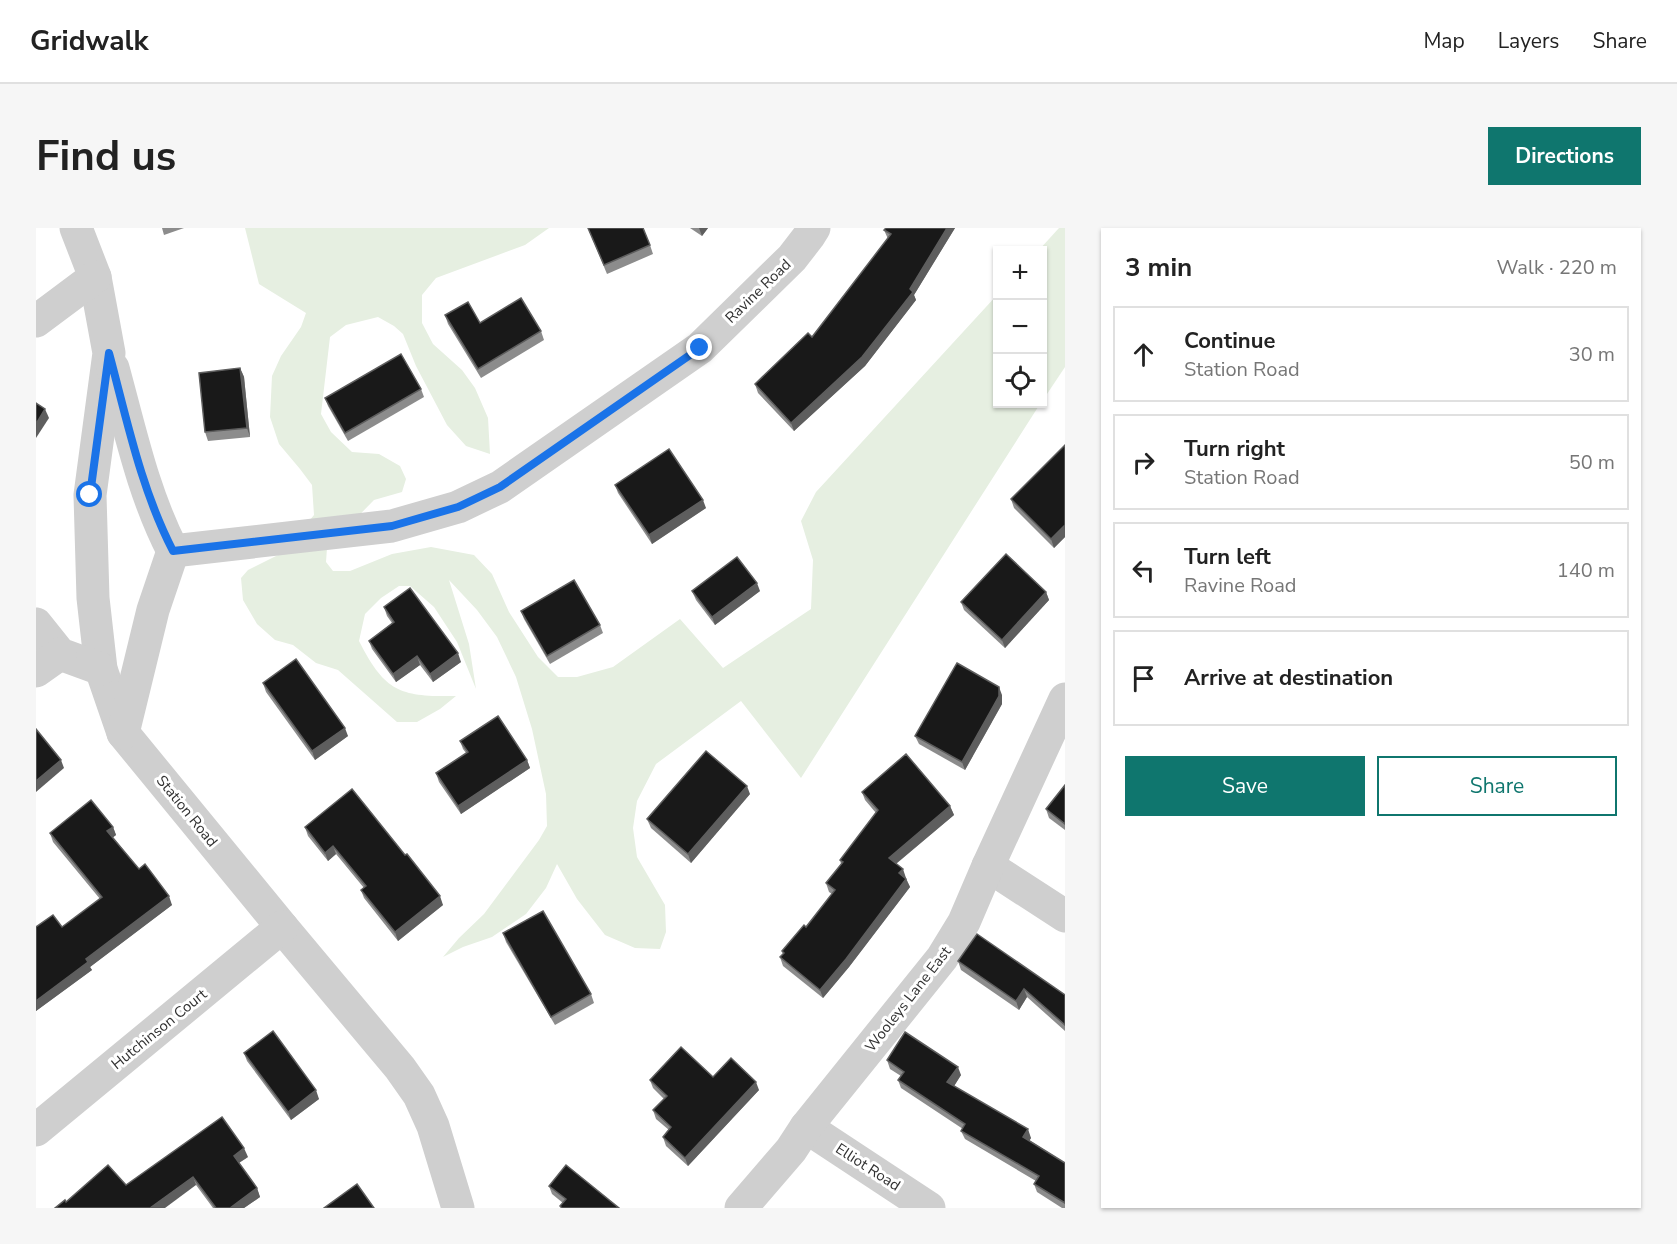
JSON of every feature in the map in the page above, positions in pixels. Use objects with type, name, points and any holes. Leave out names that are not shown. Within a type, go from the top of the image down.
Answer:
[{"type":"street","name":"Station Road","points":[[76,228],[94,277],[109,353],[145,485],[155,514],[173,551]]},
{"type":"street","name":"Ravine Road","points":[[173,551],[392,526],[458,507],[500,487],[700,348],[792,258],[814,228]]},
{"type":"street","points":[[36,321],[94,277]]},
{"type":"street","name":"Station Road","points":[[109,353],[90,495],[93,598],[100,669],[123,733],[400,1068],[419,1095],[433,1126],[458,1208]]},
{"type":"street","points":[[123,733],[153,610],[173,551]]},
{"type":"street","points":[[36,624],[48,662],[100,669]]},
{"type":"street","name":"Wooleys Lane East","points":[[741,1208],[791,1150],[806,1127],[942,958],[964,922],[1065,699]]},
{"type":"street","points":[[988,866],[1065,916]]},
{"type":"street","name":"Hutchinson Court","points":[[36,1130],[282,927]]},
{"type":"street","name":"Elliot Road","points":[[806,1127],[929,1208]]},
{"type":"shaded area","points":[[245,228],[549,228],[525,245],[436,278],[422,295],[422,323],[433,344],[462,370],[475,388],[488,418],[490,454],[466,446],[447,425],[416,366],[403,334],[378,317],[346,325],[330,337],[321,414],[331,432],[352,452],[379,454],[400,466],[406,479],[402,492],[374,500],[327,548],[326,562],[333,571],[350,571],[392,554],[431,547],[474,555],[492,574],[509,612],[538,657],[558,677],[577,677],[613,667],[680,619],[723,668],[811,609],[813,560],[801,521],[816,492],[993,299],[993,408],[1037,408],[801,778],[741,701],[656,764],[637,801],[633,828],[637,857],[665,905],[666,932],[660,949],[635,948],[605,935],[577,899],[557,864],[546,888],[526,914],[492,937],[443,957],[484,914],[547,826],[546,794],[532,729],[516,677],[497,637],[477,610],[449,580],[469,644],[476,689],[457,642],[434,607],[410,586],[399,586],[381,598],[365,614],[359,641],[368,658],[386,681],[396,688],[421,695],[456,696],[440,709],[417,722],[397,722],[338,670],[316,663],[293,645],[275,640],[257,624],[243,600],[241,578],[248,570],[282,553],[314,515],[312,485],[279,444],[270,417],[272,376],[281,356],[301,327],[306,313],[259,284]]},
{"type":"shaded area","points":[[1059,228],[1065,228],[1065,367],[1047,394],[1047,246],[1043,246]]},
{"type":"building","points":[[588,228],[643,228],[650,245],[604,265]]},
{"type":"building","points":[[886,228],[947,228],[910,289],[913,292],[862,357],[791,423],[755,384],[808,333],[812,337],[891,234],[884,230]]},
{"type":"building","points":[[521,298],[541,331],[478,369],[445,315],[468,302],[480,323]]},
{"type":"building","points":[[401,354],[421,389],[345,433],[325,398]]},
{"type":"building","points":[[240,368],[247,428],[205,432],[199,373]]},
{"type":"building","points":[[36,403],[45,409],[36,424]]},
{"type":"building","points":[[1065,445],[1065,525],[1051,539],[1011,499]]},
{"type":"building","points":[[669,449],[703,500],[649,535],[615,485]]},
{"type":"building","points":[[1006,554],[1046,592],[1002,640],[961,602]]},
{"type":"building","points":[[737,557],[757,583],[712,617],[692,591]]},
{"type":"building","points":[[574,580],[600,625],[547,656],[521,611]]},
{"type":"building","points":[[410,588],[458,653],[430,674],[417,656],[393,674],[369,641],[394,622],[384,607]]},
{"type":"building","points":[[296,659],[345,728],[312,751],[263,683]]},
{"type":"building","points":[[957,663],[999,687],[999,696],[962,762],[915,736]]},
{"type":"building","points":[[498,716],[527,760],[458,806],[436,773],[468,752],[460,741]]},
{"type":"building","points":[[36,729],[61,760],[36,781]]},
{"type":"building","points":[[706,751],[747,786],[688,854],[647,819]]},
{"type":"building","points":[[906,754],[950,806],[889,858],[903,869],[899,873],[906,879],[820,990],[780,957],[784,953],[782,951],[804,925],[806,927],[835,890],[826,883],[843,862],[840,860],[878,810],[862,792]]},
{"type":"building","points":[[1065,785],[1065,824],[1046,809]]},
{"type":"building","points":[[352,789],[440,896],[395,932],[361,890],[366,886],[333,846],[325,853],[305,827]]},
{"type":"building","points":[[91,800],[113,827],[107,831],[139,869],[145,864],[169,896],[86,959],[88,962],[36,1001],[36,927],[53,915],[62,927],[102,897],[50,833]]},
{"type":"building","points":[[543,911],[591,994],[551,1017],[503,933]]},
{"type":"building","points":[[977,934],[1065,995],[1065,1025],[1024,989],[1016,1001],[958,961]]},
{"type":"building","points":[[273,1031],[316,1090],[288,1112],[244,1053]]},
{"type":"building","points":[[905,1032],[958,1067],[947,1082],[1028,1129],[1023,1137],[1065,1163],[1065,1203],[1034,1184],[1039,1176],[961,1131],[965,1124],[898,1080],[904,1072],[887,1060]]},
{"type":"building","points":[[681,1047],[713,1077],[731,1058],[756,1082],[685,1158],[663,1137],[671,1127],[653,1110],[667,1096],[650,1080]]},
{"type":"building","points":[[222,1117],[244,1148],[234,1156],[257,1188],[230,1208],[216,1208],[193,1177],[150,1208],[55,1208],[65,1200],[66,1202],[108,1165],[126,1185]]},
{"type":"building","points":[[566,1165],[619,1208],[562,1208],[560,1206],[566,1199],[549,1186]]},
{"type":"building","points":[[357,1184],[374,1208],[324,1208]]},
{"type":"route","points":[[90,495],[109,353],[145,485],[155,514],[173,551],[392,526],[458,507],[500,487],[700,348]]}]
